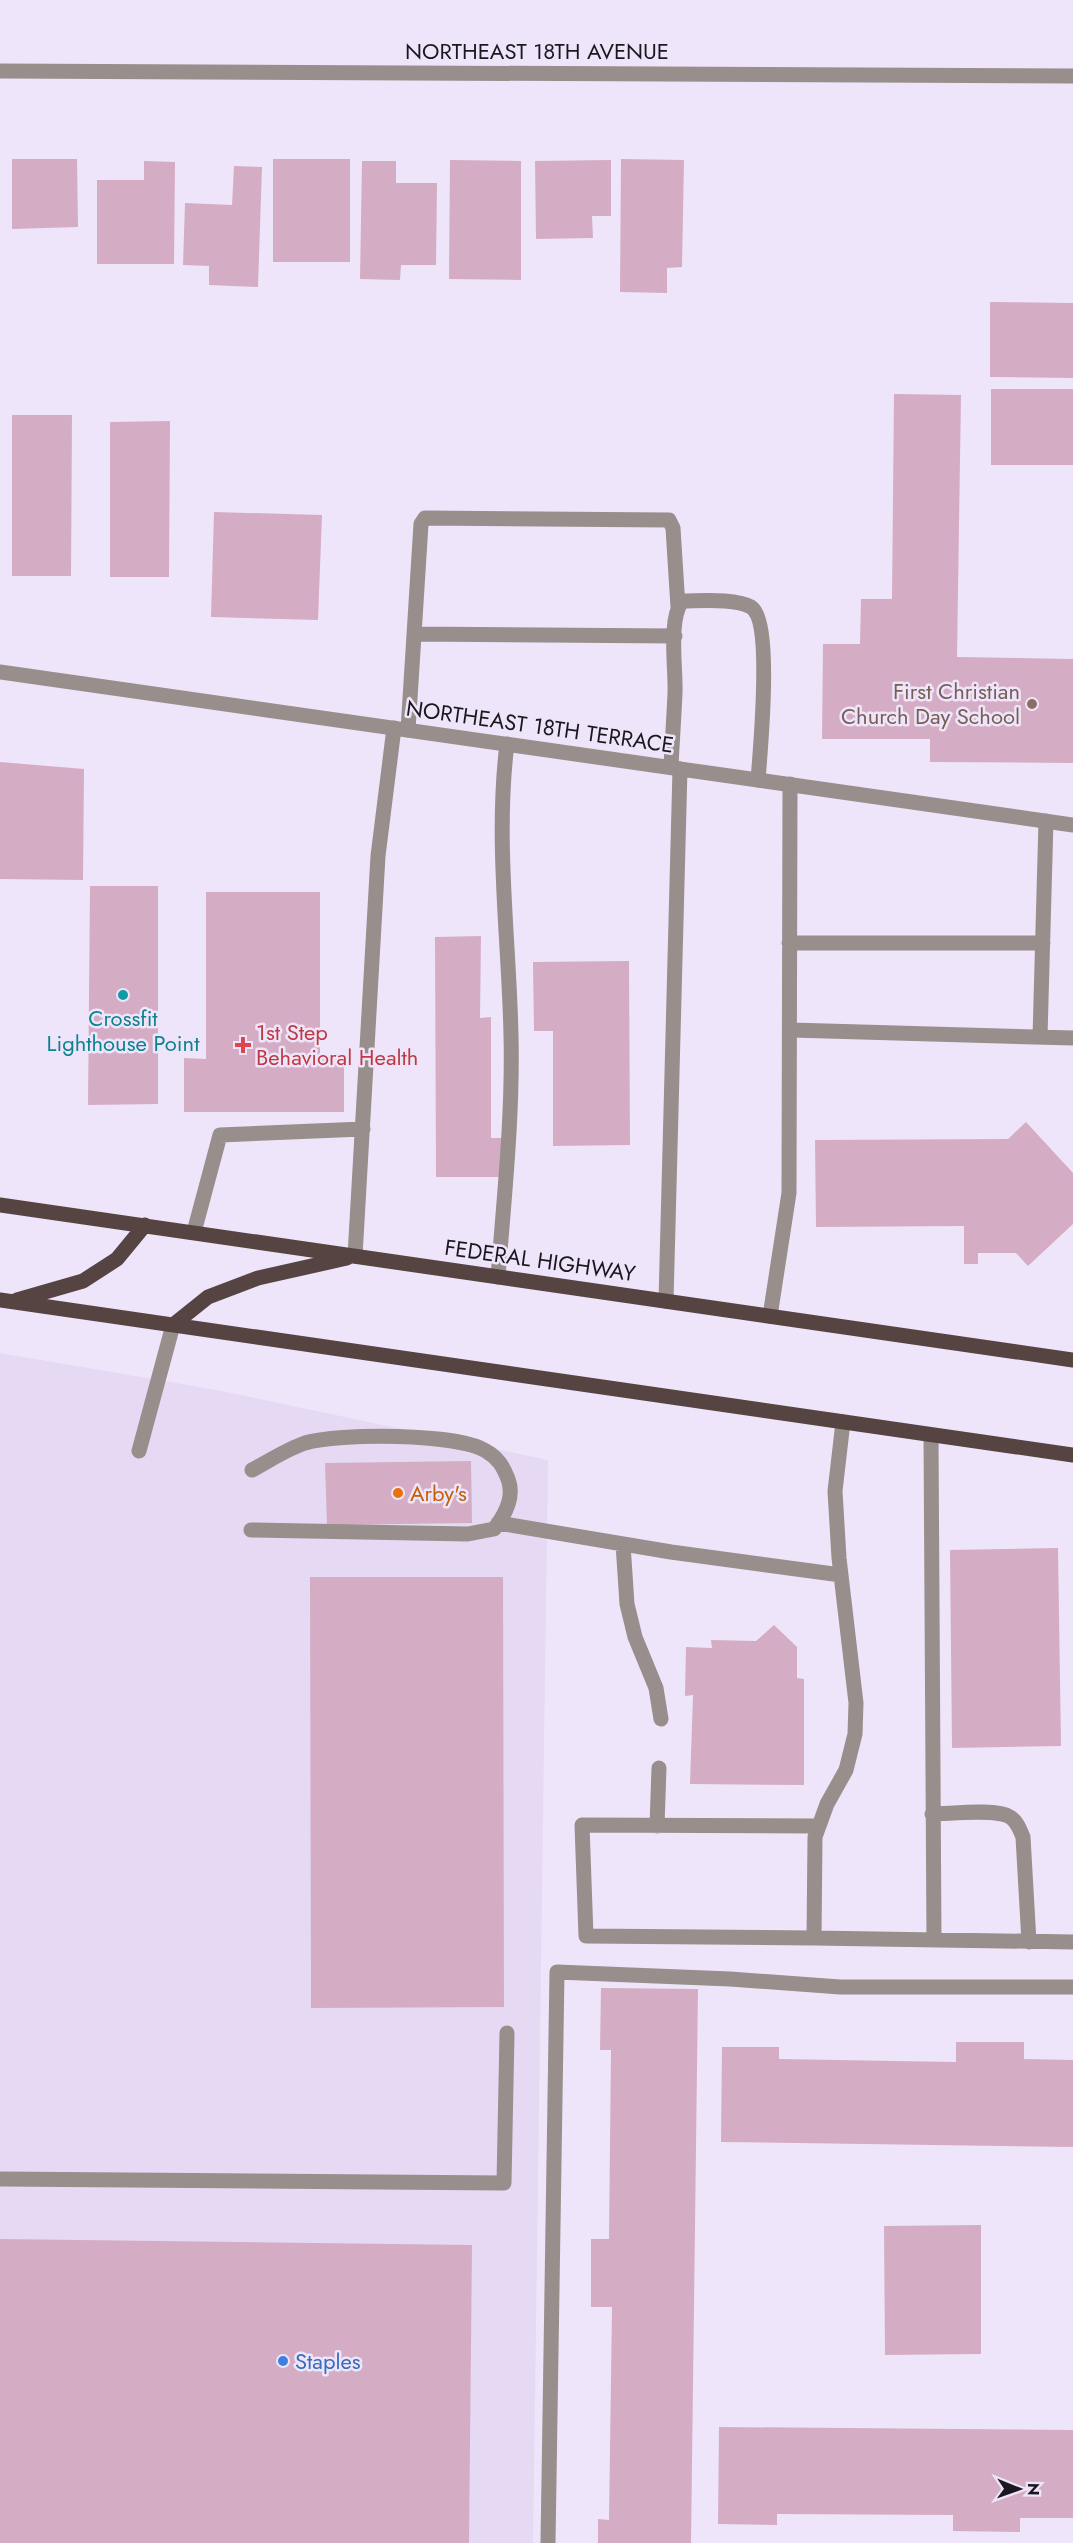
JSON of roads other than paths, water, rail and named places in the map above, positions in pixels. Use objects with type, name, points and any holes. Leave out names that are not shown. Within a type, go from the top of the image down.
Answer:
[{"type":"main road","name":"FEDERAL HIGHWAY","points":[[0,1205],[1073,1360]]},
{"type":"main road","points":[[6,1300],[83,1281],[117,1259],[145,1225]]},
{"type":"main road","points":[[173,1325],[208,1297],[258,1278],[355,1256]]},
{"type":"main road","points":[[6,1300],[1073,1455]]},
{"type":"street","name":"NORTHEAST 18TH AVENUE","points":[[0,71],[1073,76]]},
{"type":"street","points":[[355,1256],[378,856],[401,729],[415,634],[421,524],[425,518],[431,516],[669,520],[674,528],[678,607],[675,636],[666,1301]]},
{"type":"street","points":[[678,607],[682,601],[719,601],[750,606],[759,614],[763,630],[764,688],[758,780]]},
{"type":"street","points":[[415,634],[675,636]]},
{"type":"street","name":"NORTHEAST 18TH TERRACE","points":[[0,672],[1073,825]]},
{"type":"street","points":[[498,1276],[506,1174],[511,1038],[502,787],[507,744]]},
{"type":"street","points":[[770,1316],[789,1193],[790,784]]},
{"type":"street","points":[[1040,1036],[1046,821]]},
{"type":"street","points":[[789,943],[1044,943]]},
{"type":"street","points":[[791,1030],[1073,1038]]},
{"type":"street","points":[[194,1232],[220,1135],[363,1129]]},
{"type":"street","points":[[139,1451],[173,1325]]},
{"type":"street","points":[[814,1938],[815,1837],[827,1804],[846,1770],[855,1734],[856,1703],[841,1575],[834,1478],[843,1422]]},
{"type":"street","points":[[931,1435],[934,1940]]},
{"type":"street","points":[[251,1530],[468,1534],[494,1529],[508,1508],[510,1484],[501,1462],[485,1450],[458,1440],[345,1438],[306,1443],[252,1470]]},
{"type":"street","points":[[498,1523],[623,1544],[841,1575]]},
{"type":"street","points":[[623,1544],[627,1604],[635,1637],[656,1688],[661,1719]]},
{"type":"street","points":[[657,1826],[659,1768]]},
{"type":"street","points":[[932,1814],[997,1814],[1009,1816],[1017,1824],[1023,1837],[1029,1942]]},
{"type":"street","points":[[819,1826],[582,1825],[586,1936],[1073,1942]]},
{"type":"street","points":[[548,2543],[557,1972],[730,1979],[840,1987],[1073,1987]]},
{"type":"street","points":[[0,2179],[504,2183],[507,2033]]},
{"type":"place","name":"First Christian Church Day School","points":[[1032,704]]},
{"type":"place","name":"Crossfit Lighthouse Point","points":[[123,995]]},
{"type":"place","name":"1st Step Behavioral Health","points":[[243,1045]]},
{"type":"place","name":"Arby's","points":[[398,1493]]},
{"type":"place","name":"Staples","points":[[283,2361]]}]
